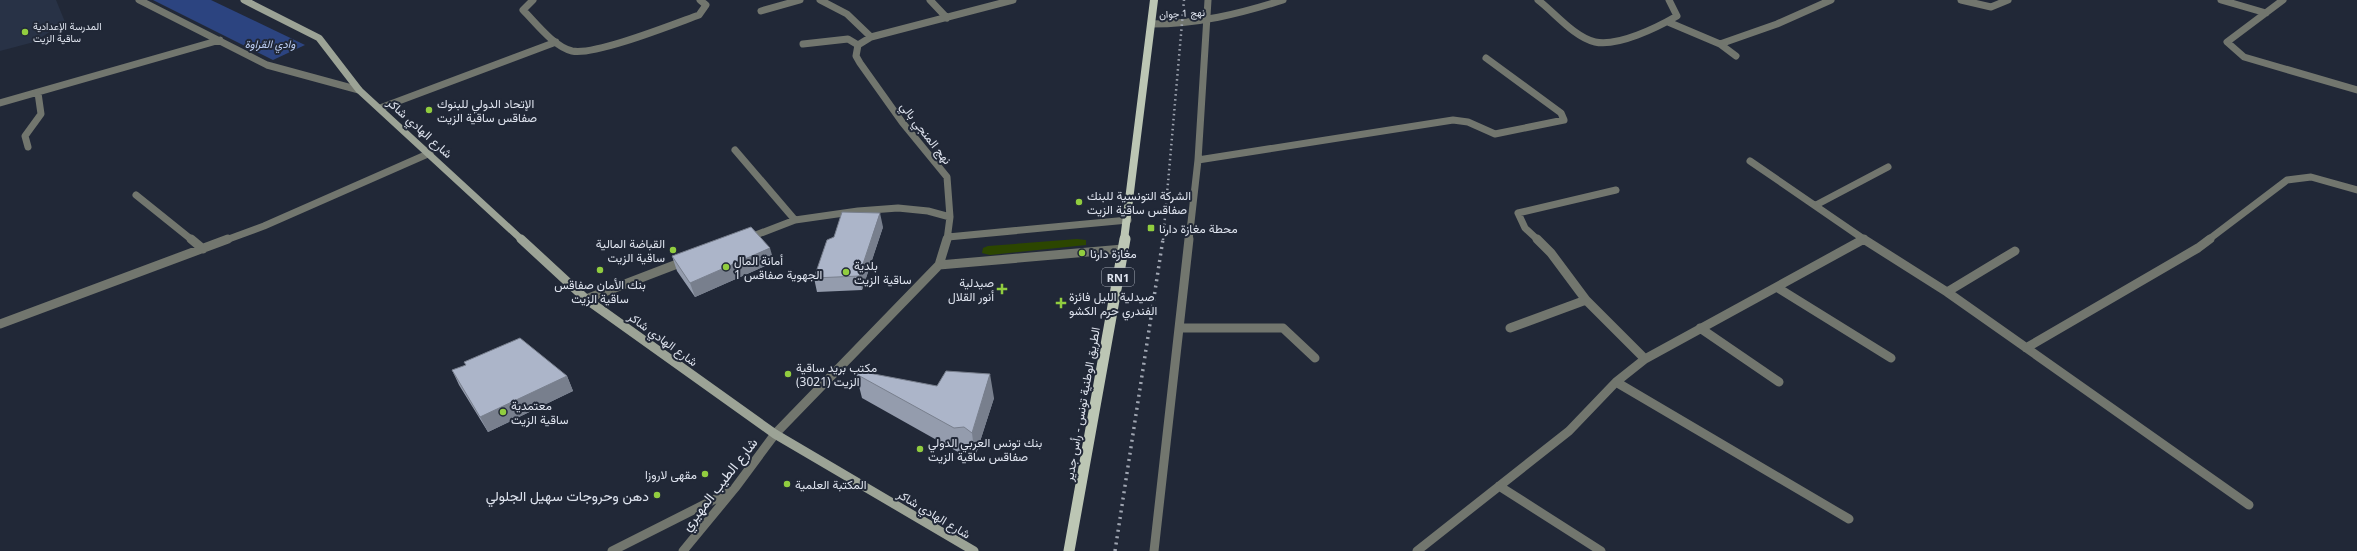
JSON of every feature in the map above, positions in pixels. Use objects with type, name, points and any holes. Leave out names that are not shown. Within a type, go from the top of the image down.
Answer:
[{"type":"main road","name":"شارع الهادي شاكر","points":[[244,0],[315,35],[323,42],[360,90],[430,153],[586,299],[775,434],[974,551]]},
{"type":"main road","name":"الطريق الوطنية تونس - رأس جدير","points":[[1069,551],[1128,220],[1154,0]]},
{"type":"street","points":[[139,0],[267,65],[360,90]]},
{"type":"street","points":[[533,0],[523,10],[556,42],[574,52],[597,49],[699,15],[706,5],[700,0]]},
{"type":"street","points":[[761,12],[800,0]]},
{"type":"street","points":[[820,0],[847,14],[871,37]]},
{"type":"street","points":[[930,0],[947,18]]},
{"type":"street","points":[[803,44],[848,39],[858,45],[871,37],[1013,0]]},
{"type":"street","points":[[1154,551],[1198,160],[1201,86],[1208,0]]},
{"type":"street","name":"نهج 1 جوان","points":[[1151,24],[1183,25],[1207,22],[1283,0]]},
{"type":"street","points":[[1538,0],[1585,37],[1596,42],[1619,40],[1668,22],[1677,16],[1669,0]]},
{"type":"street","points":[[1720,44],[1777,24],[1831,0]]},
{"type":"street","points":[[1961,0],[1990,7],[2000,6],[2008,0]]},
{"type":"street","points":[[2221,0],[2266,13]]},
{"type":"street","points":[[2283,0],[2228,42],[2244,57],[2357,90]]},
{"type":"street","points":[[1668,22],[1720,44],[1736,56]]},
{"type":"street","points":[[0,103],[220,40]]},
{"type":"street","points":[[380,108],[556,42]]},
{"type":"street","name":"نهج المنجي بالي","points":[[775,434],[939,266],[948,237],[950,217],[946,177],[902,122],[860,63],[856,56],[858,45]]},
{"type":"street","points":[[1198,160],[1453,120],[1468,122],[1495,134],[1564,120],[1564,116],[1561,113],[1486,58]]},
{"type":"street","points":[[28,147],[25,136],[42,118],[43,113],[38,93]]},
{"type":"street","points":[[736,150],[794,220]]},
{"type":"street","points":[[0,324],[264,226],[430,153]]},
{"type":"street","points":[[1750,161],[1865,240],[1947,292],[2249,505]]},
{"type":"street","points":[[1816,205],[1888,167]]},
{"type":"street","points":[[2026,348],[2198,248],[2287,180],[2311,177],[2357,190]]},
{"type":"street","points":[[1616,190],[1518,213],[1525,228],[1551,252],[1586,300],[1645,359]]},
{"type":"street","points":[[136,195],[202,249]]},
{"type":"street","points":[[738,241],[794,220],[898,208],[928,211],[950,217]]},
{"type":"street","points":[[948,237],[1128,220]]},
{"type":"street","points":[[1417,551],[1569,431],[1616,382],[1645,359],[1865,240]]},
{"type":"street","points":[[939,266],[1123,249]]},
{"type":"street","points":[[1947,292],[2015,251]]},
{"type":"street","points":[[586,299],[696,257]]},
{"type":"street","points":[[1778,288],[1891,358]]},
{"type":"street","points":[[1510,328],[1586,300]]},
{"type":"street","points":[[1180,328],[1283,328],[1315,358]]},
{"type":"street","points":[[1700,328],[1778,382]]},
{"type":"street","points":[[1616,382],[1849,519]]},
{"type":"street","name":"شارع الطيب المهيري","points":[[683,551],[735,488],[775,434]]},
{"type":"street","points":[[1498,486],[1601,551]]},
{"type":"street","points":[[612,551],[735,488]]},
{"type":"shaded area","name":"المدرسة الإعدادية ساقية الزيت","points":[[0,0],[56,0],[65,22],[34,42],[0,51]]},
{"type":"green space","points":[[1077,239],[1086,240],[1086,245],[990,255],[982,253],[983,248],[988,246]]},
{"type":"water","name":"وادي القراوة","points":[[153,0],[211,0],[305,45],[273,60]]},
{"type":"building","name":"بلدية ساقية الزيت","points":[[842,212],[880,213],[859,276],[814,278],[827,240],[834,237]]},
{"type":"building","points":[[751,227],[770,248],[690,283],[672,256]]},
{"type":"building","name":"معتمدية ساقية الزيت","points":[[520,338],[567,376],[480,417],[452,370],[466,365],[464,362]]},
{"type":"building","points":[[858,371],[937,386],[946,371],[990,374],[972,433],[964,427],[954,428],[856,374]]},
{"type":"railway","points":[[1163,240],[1184,0]]},
{"type":"railway","points":[[1115,551],[1163,239]]},
{"type":"place","name":"المدرسة الإعدادية ساقية الزيت","points":[[25,32]]},
{"type":"place","name":"الإتحاد الدولي للبنوك صفاقس ساقية الزيت","points":[[429,110]]},
{"type":"place","name":"الشركة التونسية للبنك صفاقس ساقية الزيت","points":[[1079,202]]},
{"type":"place","name":"محطة مغازة دارنا","points":[[1151,228]]},
{"type":"place","name":"القباضة المالية ساقية الزيت","points":[[673,250]]},
{"type":"place","name":"مغازة دارنا","points":[[1082,253]]},
{"type":"place","name":"أمانة المال الجهوية صفاقس 1","points":[[726,267]]},
{"type":"place","name":"بنك الأمان صفاقس ساقية الزيت","points":[[600,270]]},
{"type":"place","name":"بلدية ساقية الزيت","points":[[846,272]]},
{"type":"place","name":"صيدلية أنور القلال","points":[[1002,289]]},
{"type":"place","name":"صيدلية الليل فائزة الفندري حرم الكشو","points":[[1061,303]]},
{"type":"place","name":"مكتب بريد ساقية الزيت (3021)","points":[[788,374]]},
{"type":"place","name":"معتمدية ساقية الزيت","points":[[503,412]]},
{"type":"place","name":"بنك تونس العربي الدولي صفاقس ساقية الزيت","points":[[920,449]]},
{"type":"place","name":"مقهى لاروزا","points":[[705,474]]},
{"type":"place","name":"المكتبة العلمية","points":[[787,484]]},
{"type":"place","name":"دهن وحروجات سهيل الجلولي","points":[[657,495]]}]
